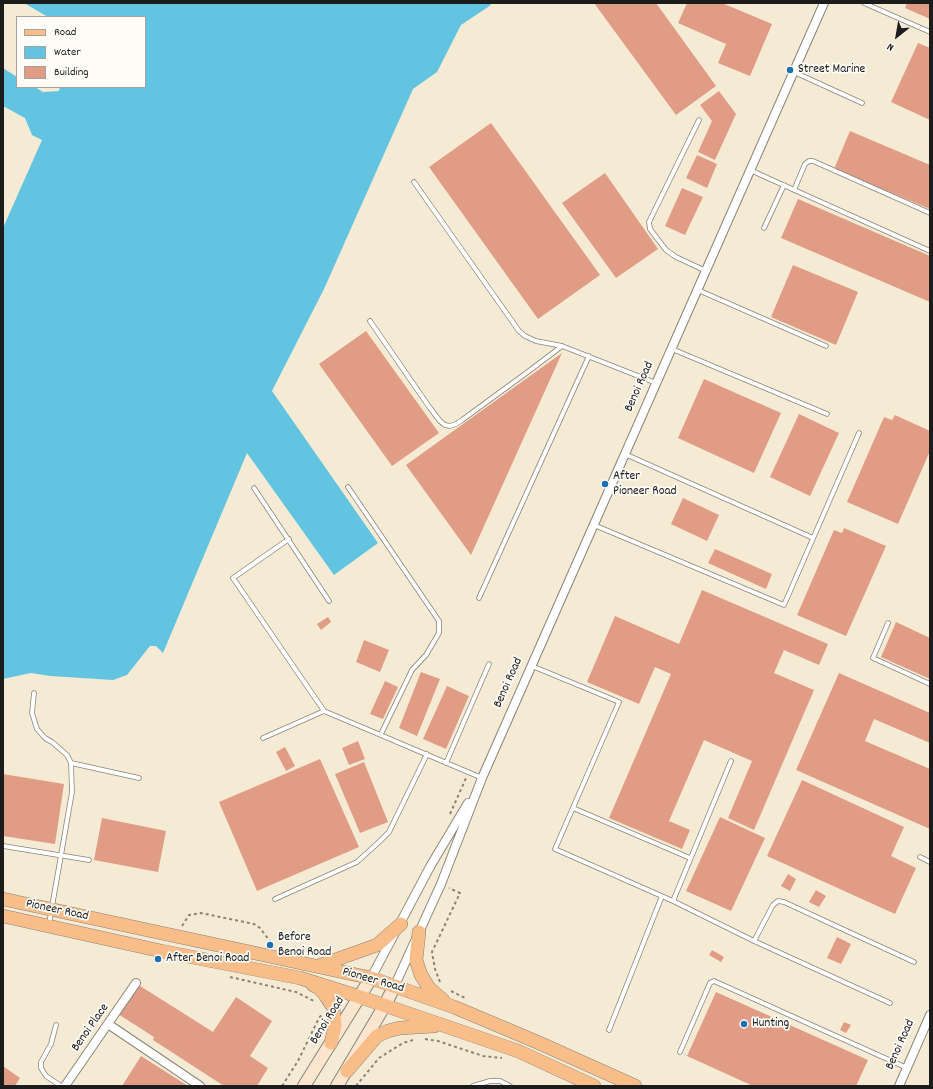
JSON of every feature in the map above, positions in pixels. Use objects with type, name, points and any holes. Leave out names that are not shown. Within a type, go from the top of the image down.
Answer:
[{"type":"main road","name":"Pioneer Road","points":[[3,899],[371,978],[454,1008],[537,1042],[635,1086]]},
{"type":"main road","name":"Pioneer Road","points":[[3,916],[162,951],[300,978],[385,1005],[518,1051],[594,1086]]},
{"type":"main road","points":[[318,966],[378,945],[401,924]]},
{"type":"main road","points":[[419,932],[416,960],[421,975],[429,988],[454,1008]]},
{"type":"main road","points":[[300,978],[319,988],[333,1007],[334,1026],[331,1043]]},
{"type":"main road","name":"Benoi Road","points":[[304,1086],[371,978]]},
{"type":"main road","name":"Benoi Road","points":[[337,1086],[348,1071],[395,986]]},
{"type":"main road","points":[[348,1071],[378,1036],[388,1031],[413,1026],[446,1026]]},
{"type":"street","name":"Benoi Road","points":[[395,986],[441,884],[482,780],[824,3]]},
{"type":"street","name":"Benoi Road","points":[[371,978],[431,865],[482,780]]},
{"type":"street","name":"Benoi Place","points":[[65,1086],[136,983]]},
{"type":"street","name":"Benoi Road","points":[[899,1086],[930,1015]]},
{"type":"street","points":[[108,1024],[200,1086]]},
{"type":"lane","points":[[864,3],[930,32]]},
{"type":"lane","points":[[794,72],[862,103]]},
{"type":"lane","points":[[698,120],[649,222],[650,229],[666,250],[676,257],[706,271]]},
{"type":"lane","points":[[794,190],[805,164],[809,161],[813,161],[930,213]]},
{"type":"lane","points":[[750,170],[930,251]]},
{"type":"lane","points":[[414,182],[519,331],[525,336],[536,341],[562,346],[656,383]]},
{"type":"lane","points":[[764,228],[784,185]]},
{"type":"lane","points":[[698,290],[826,346]]},
{"type":"lane","points":[[370,320],[430,408],[440,421],[445,425],[450,426],[462,420],[562,346]]},
{"type":"lane","points":[[672,349],[827,414]]},
{"type":"lane","points":[[479,598],[589,356]]},
{"type":"lane","points":[[594,525],[784,605],[859,433]]},
{"type":"lane","points":[[625,454],[813,538]]},
{"type":"lane","points":[[348,487],[439,621],[439,633],[426,655],[412,670],[381,734]]},
{"type":"lane","points":[[254,488],[329,601]]},
{"type":"lane","points":[[289,539],[233,578],[324,710],[469,772],[482,780]]},
{"type":"lane","points":[[888,623],[873,658],[930,684]]},
{"type":"lane","points":[[446,763],[490,664]]},
{"type":"lane","points":[[532,666],[619,702],[555,849],[673,901],[890,1003]]},
{"type":"lane","points":[[34,693],[32,713],[37,729],[45,738],[67,755],[71,763],[72,792],[49,927]]},
{"type":"lane","points":[[263,738],[324,710]]},
{"type":"lane","points":[[275,899],[357,862],[390,832],[427,754]]},
{"type":"lane","points":[[673,901],[731,761]]},
{"type":"lane","points":[[71,763],[139,778]]},
{"type":"lane","points":[[573,808],[690,858]]},
{"type":"lane","points":[[3,846],[89,860]]},
{"type":"lane","points":[[920,857],[930,862]]},
{"type":"lane","points":[[609,1030],[662,896]]},
{"type":"lane","points":[[754,940],[773,905],[778,901],[784,902],[914,962]]},
{"type":"lane","points":[[680,1052],[710,983],[714,981],[907,1068]]},
{"type":"lane","points":[[56,1025],[51,1044],[41,1062],[41,1068],[46,1076],[61,1086]]},
{"type":"lane","points":[[473,1086],[490,1081],[500,1082],[510,1086]]},
{"type":"path","points":[[449,816],[469,772]]},
{"type":"path","points":[[441,884],[460,894],[432,952],[435,969],[441,984]]},
{"type":"path","points":[[177,936],[189,914],[201,912],[254,924],[260,928],[272,944],[278,946]]},
{"type":"path","points":[[292,949],[327,951]]},
{"type":"path","points":[[226,976],[263,986],[296,992],[318,1004]]},
{"type":"path","points":[[446,989],[468,999]]},
{"type":"path","points":[[282,1086],[298,1061],[319,1018],[325,1010]]},
{"type":"path","points":[[356,1086],[379,1058],[403,1043],[412,1040],[426,1039],[438,1041],[483,1056],[508,1059]]},
{"type":"water","points":[[24,3],[489,3],[491,5],[461,25],[437,72],[413,89],[324,289],[272,391],[378,543],[334,575],[247,453],[163,653],[156,646],[150,646],[127,675],[113,680],[50,676],[31,673],[3,679],[3,228],[42,140],[32,135],[25,118],[3,106],[3,68],[16,76],[16,88],[37,88],[43,92],[59,91],[60,88],[146,88],[146,16],[46,16]]},
{"type":"building","points":[[594,3],[656,3],[716,86],[676,115]]},
{"type":"building","points":[[687,3],[722,3],[772,24],[750,76],[718,63],[726,44],[678,23]]},
{"type":"building","points":[[907,3],[930,3],[930,19],[905,8]]},
{"type":"building","points":[[918,43],[930,48],[930,120],[891,102]]},
{"type":"building","points":[[719,91],[736,114],[715,160],[698,152],[712,121],[700,105]]},
{"type":"building","points":[[491,123],[600,275],[538,319],[429,167]]},
{"type":"building","points":[[850,131],[930,165],[930,209],[834,169]]},
{"type":"building","points":[[697,155],[717,164],[707,188],[686,178]]},
{"type":"building","points":[[605,173],[658,249],[616,278],[562,203]]},
{"type":"building","points":[[682,188],[703,197],[685,235],[665,226]]},
{"type":"building","points":[[798,199],[930,256],[930,302],[781,238]]},
{"type":"building","points":[[793,265],[858,292],[836,345],[771,317]]},
{"type":"building","points":[[366,331],[439,433],[392,466],[319,364]]},
{"type":"building","points":[[562,353],[471,555],[406,465]]},
{"type":"building","points":[[704,379],[781,413],[754,473],[678,438]]},
{"type":"building","points":[[799,414],[839,433],[810,496],[770,477]]},
{"type":"building","points":[[895,415],[930,431],[930,451],[898,524],[847,502],[884,417],[892,420]]},
{"type":"building","points":[[683,498],[719,515],[707,541],[671,524]]},
{"type":"building","points":[[844,528],[886,546],[846,636],[797,615],[834,530],[842,533]]},
{"type":"building","points":[[715,549],[772,574],[766,589],[708,563]]},
{"type":"building","points":[[702,590],[828,644],[819,665],[784,650],[774,673],[814,690],[754,830],[728,818],[752,761],[704,740],[669,821],[690,830],[682,849],[609,818],[671,674],[655,667],[639,704],[587,682],[615,616],[679,644]]},
{"type":"building","points":[[328,617],[331,622],[321,630],[317,624]]},
{"type":"building","points":[[896,622],[930,638],[930,679],[881,657]]},
{"type":"building","points":[[364,640],[389,650],[380,672],[356,662]]},
{"type":"building","points":[[421,672],[440,679],[417,736],[399,728]]},
{"type":"building","points":[[839,673],[930,713],[930,743],[874,719],[865,741],[930,769],[930,829],[796,770]]},
{"type":"building","points":[[385,681],[398,687],[383,719],[370,714]]},
{"type":"building","points":[[447,686],[469,696],[446,749],[423,739]]},
{"type":"building","points":[[358,741],[365,759],[349,765],[342,748]]},
{"type":"building","points":[[285,747],[295,766],[286,771],[276,752]]},
{"type":"building","points":[[320,759],[359,847],[257,891],[219,802]]},
{"type":"building","points":[[364,762],[388,822],[360,833],[335,774]]},
{"type":"building","points":[[3,774],[64,784],[55,844],[3,836]]},
{"type":"building","points":[[802,780],[904,827],[891,856],[916,868],[895,914],[767,856]]},
{"type":"building","points":[[720,817],[765,838],[731,911],[686,891]]},
{"type":"building","points":[[102,818],[166,831],[158,872],[94,860]]},
{"type":"building","points":[[788,874],[796,879],[790,891],[781,886]]},
{"type":"building","points":[[816,890],[826,896],[819,907],[809,902]]},
{"type":"building","points":[[837,937],[851,944],[841,964],[827,958]]},
{"type":"building","points":[[712,950],[724,957],[721,962],[709,955]]},
{"type":"building","points":[[137,984],[213,1032],[236,997],[272,1021],[250,1056],[268,1068],[257,1086],[224,1086],[153,1040],[154,1037],[118,1014]]},
{"type":"building","name":"Hunting","points":[[716,992],[868,1060],[856,1086],[753,1086],[687,1056]]},
{"type":"building","points":[[844,1022],[851,1025],[846,1033],[840,1030]]},
{"type":"building","points":[[141,1056],[188,1086],[122,1086]]},
{"type":"building","points":[[3,1066],[20,1078],[15,1086],[3,1086]]},
{"type":"place","name":"Street Marine","points":[[790,70]]},
{"type":"place","name":"After Pioneer Road","points":[[605,484]]},
{"type":"place","name":"Before Benoi Road","points":[[270,945]]},
{"type":"place","name":"After Benoi Road","points":[[158,959]]},
{"type":"place","name":"Hunting","points":[[744,1024]]}]
